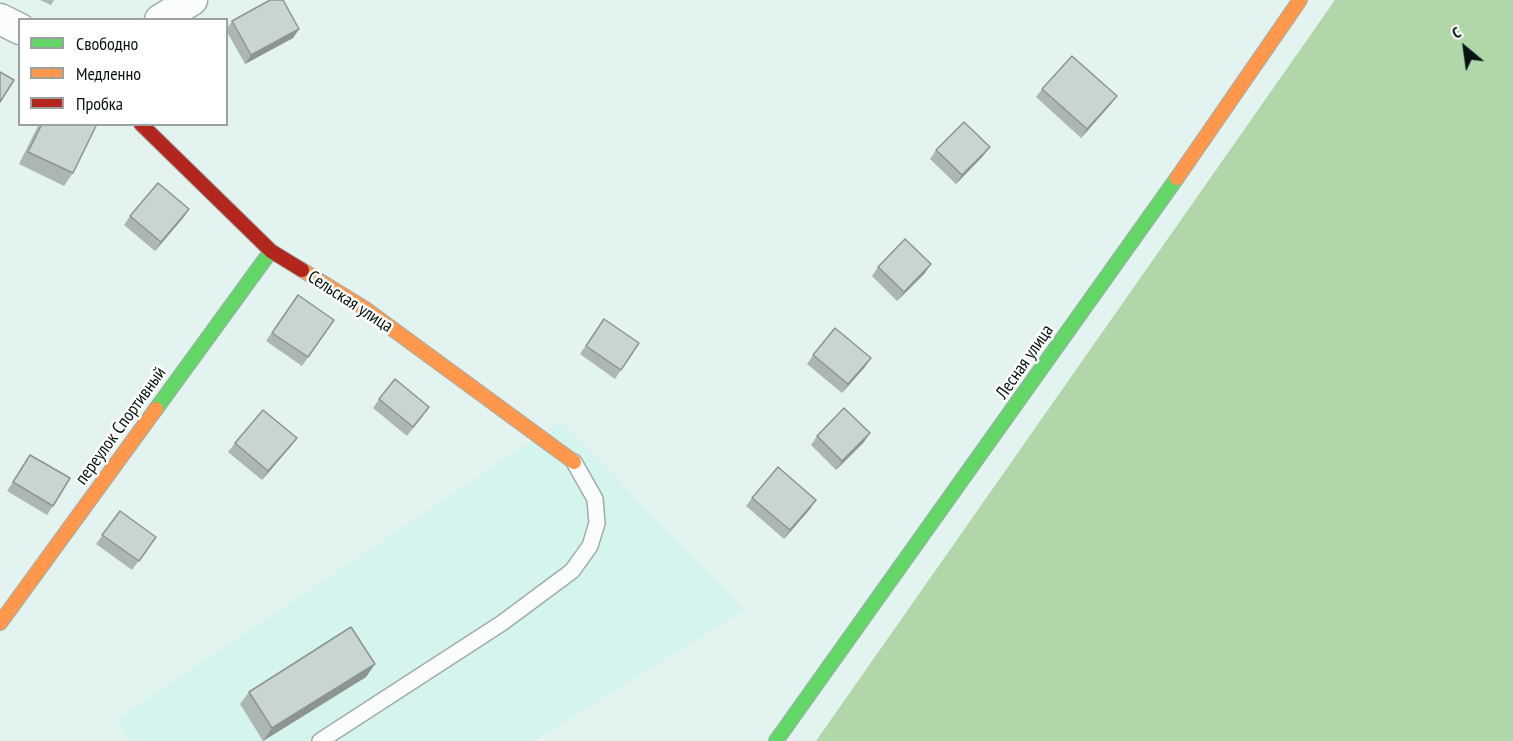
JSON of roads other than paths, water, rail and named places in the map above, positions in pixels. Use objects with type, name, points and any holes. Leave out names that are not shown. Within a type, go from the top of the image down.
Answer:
[{"type":"street","points":[[163,18],[192,0]]},
{"type":"street","name":"Лесная улица","points":[[776,741],[1146,224],[1300,0]]},
{"type":"street","points":[[0,19],[18,29]]},
{"type":"street","name":"Сельская улица","points":[[143,126],[271,251],[364,308],[574,462]]},
{"type":"street","name":"переулок Спортивный","points":[[0,622],[271,251]]},
{"type":"lane","points":[[320,741],[502,623],[572,572],[590,546],[597,523],[595,499],[574,462]]}]
